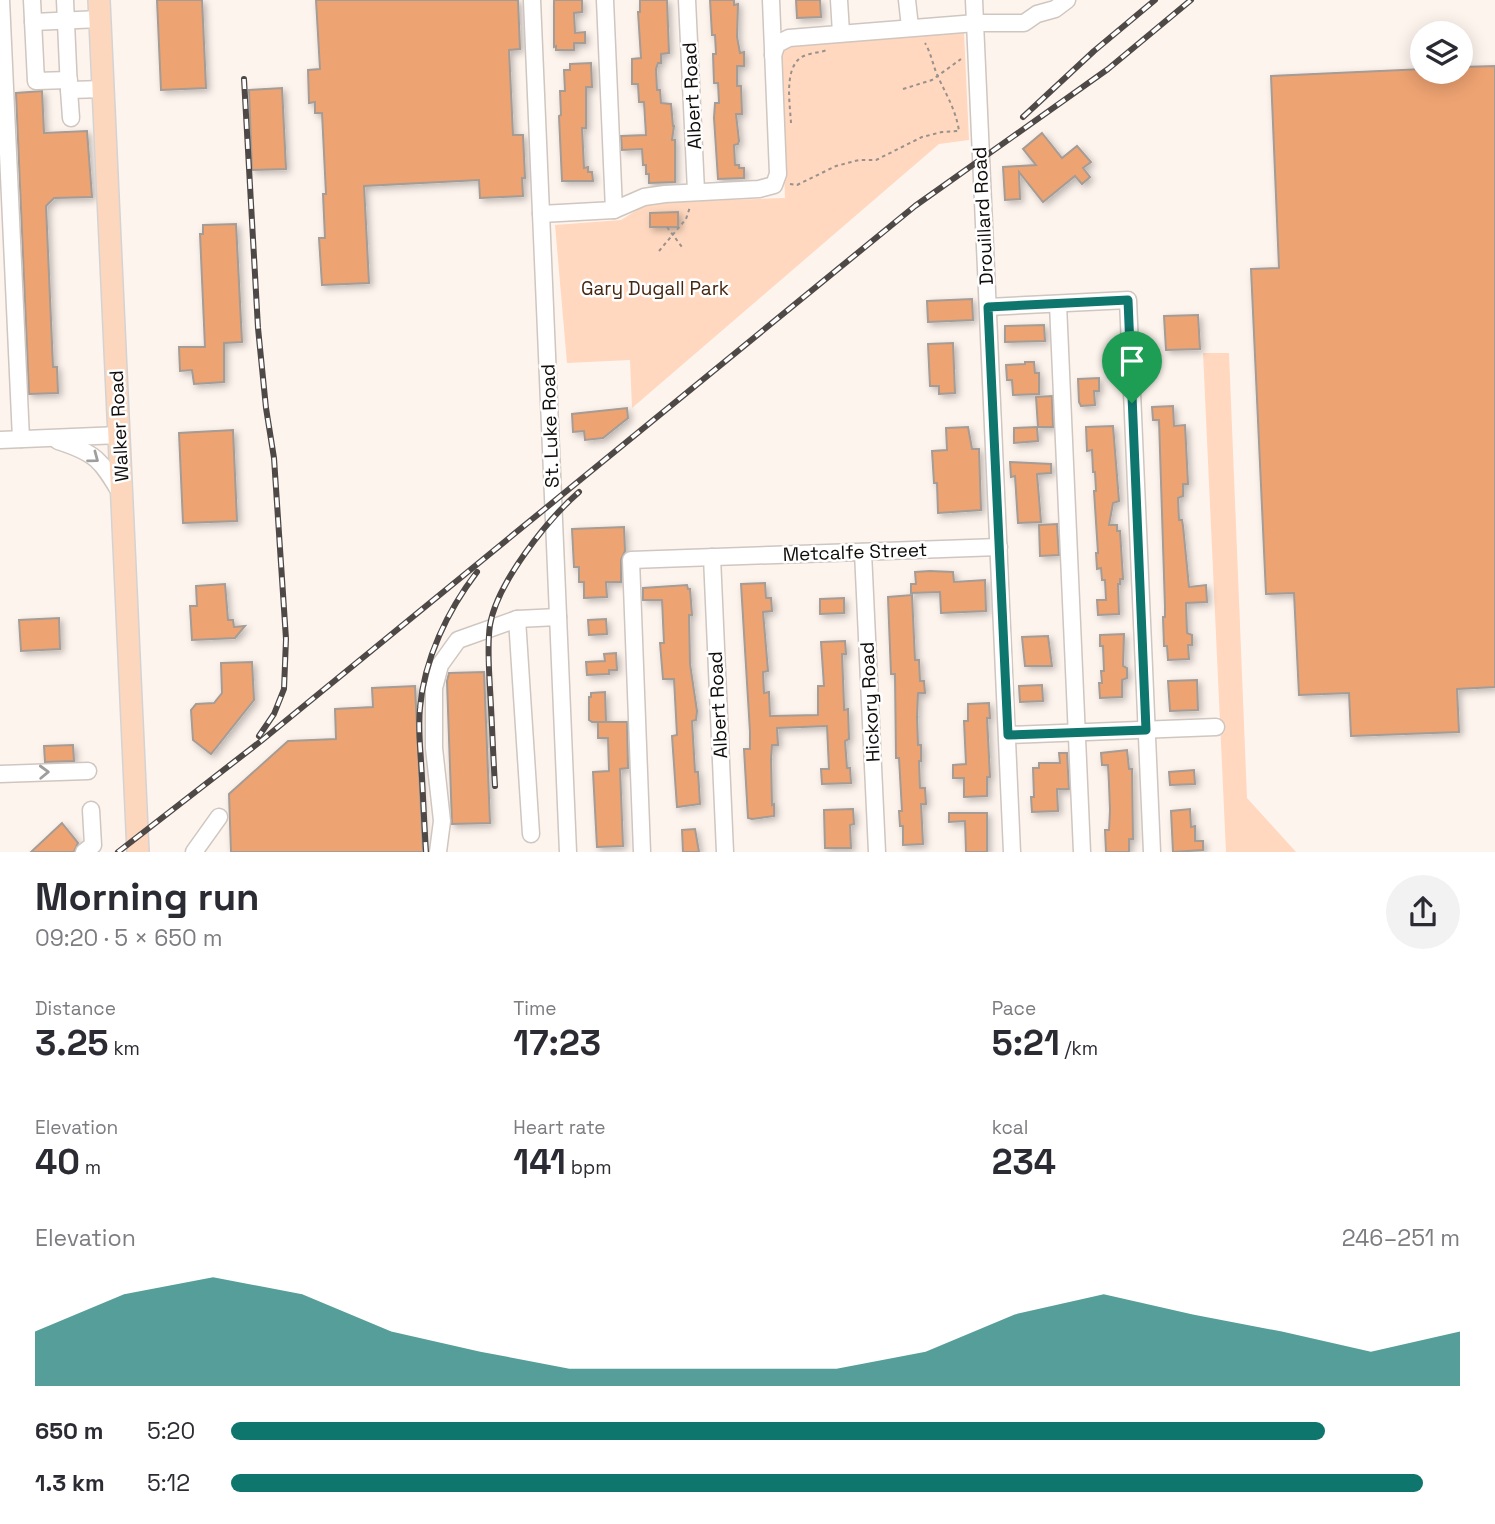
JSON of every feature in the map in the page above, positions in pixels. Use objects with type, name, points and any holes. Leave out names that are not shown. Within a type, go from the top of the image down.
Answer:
[{"type":"main road","name":"Walker Road","points":[[100,10],[138,852]]},
{"type":"street","points":[[1,0],[21,439]]},
{"type":"street","points":[[32,0],[36,81],[104,89]]},
{"type":"street","points":[[65,0],[71,118]]},
{"type":"street","name":"St. Luke Road","points":[[532,0],[568,852]]},
{"type":"street","points":[[605,0],[614,210]]},
{"type":"street","name":"Albert Road","points":[[687,0],[696,191]]},
{"type":"street","points":[[541,214],[614,210],[644,197],[696,191],[759,189],[774,185],[778,174],[771,0]]},
{"type":"street","points":[[839,0],[841,33]]},
{"type":"street","points":[[907,0],[915,32]]},
{"type":"street","name":"Drouillard Road","points":[[974,0],[1013,852]]},
{"type":"street","points":[[773,55],[778,44],[789,38],[841,33],[915,32],[976,23],[1024,23],[1040,7],[1055,9],[1067,0]]},
{"type":"street","points":[[33,22],[66,21],[100,10]]},
{"type":"street","points":[[988,307],[1128,300],[1152,852]]},
{"type":"street","points":[[1058,304],[1082,852]]},
{"type":"street","points":[[0,440],[120,435]]},
{"type":"street","points":[[49,438],[80,448],[100,460],[123,497]]},
{"type":"street","name":"Metcalfe Street","points":[[642,852],[631,560],[999,547]]},
{"type":"street","name":"Hickory Road","points":[[863,552],[877,852]]},
{"type":"street","name":"Albert Road","points":[[712,558],[725,852]]},
{"type":"street","points":[[438,852],[442,821],[434,748],[434,688],[440,665],[457,640],[517,619],[558,617]]},
{"type":"street","points":[[517,619],[531,834]]},
{"type":"street","points":[[1008,735],[1216,727]]},
{"type":"street","points":[[0,774],[88,771]]},
{"type":"street","points":[[84,852],[93,845],[91,810]]},
{"type":"street","points":[[194,852],[219,817]]},
{"type":"path","points":[[915,32],[931,53],[937,77],[957,116],[959,131]]},
{"type":"path","points":[[791,122],[789,84],[795,65],[802,56],[831,48]]},
{"type":"path","points":[[903,89],[937,77],[965,57]]},
{"type":"path","points":[[790,185],[797,185],[836,166],[859,160],[876,160],[922,137],[942,131],[968,132]]},
{"type":"path","points":[[659,251],[686,219],[696,191]]},
{"type":"path","points":[[667,227],[681,247]]},
{"type":"green space","name":"Gary Dugall Park","points":[[964,32],[969,140],[939,144],[632,408],[630,360],[567,363],[555,225],[621,220],[648,203],[785,198],[780,57],[788,45]]},
{"type":"green space","points":[[1203,353],[1229,353],[1247,798],[1296,852],[1226,852]]},
{"type":"building","points":[[157,0],[202,0],[206,88],[161,90]]},
{"type":"building","points":[[316,0],[518,0],[520,49],[509,50],[513,135],[523,135],[523,196],[480,198],[479,180],[364,186],[369,283],[322,285],[319,238],[325,238],[323,194],[326,194],[322,113],[315,113],[315,102],[309,103],[308,70],[320,69]]},
{"type":"building","points":[[554,0],[582,0],[582,12],[574,13],[575,33],[585,32],[585,43],[574,43],[574,50],[556,50],[556,46],[554,47]]},
{"type":"building","points":[[640,0],[667,0],[669,53],[661,54],[661,63],[658,63],[656,69],[661,103],[671,104],[674,126],[672,140],[675,140],[675,182],[649,183],[646,165],[643,165],[642,149],[622,150],[621,136],[646,135],[644,102],[639,102],[638,84],[632,84],[632,59],[641,58],[638,12]]},
{"type":"building","points":[[710,0],[734,0],[734,5],[738,4],[737,37],[740,53],[744,52],[744,66],[737,66],[742,114],[736,114],[739,141],[734,145],[735,165],[744,168],[744,178],[718,179],[714,118],[715,103],[719,103],[718,83],[714,83],[713,54],[716,54]]},
{"type":"building","points":[[796,0],[820,0],[821,17],[797,18]]},
{"type":"building","points":[[591,63],[592,87],[586,87],[586,128],[582,128],[584,168],[588,167],[588,172],[592,172],[593,181],[562,181],[559,116],[560,91],[565,91],[564,70],[570,70],[570,64]]},
{"type":"building","points":[[1495,66],[1495,687],[1457,689],[1459,732],[1351,736],[1349,693],[1299,695],[1294,593],[1266,594],[1251,269],[1279,268],[1271,76],[1410,70],[1410,84],[1473,84],[1473,67]]},
{"type":"building","points":[[282,88],[286,169],[252,170],[249,90]]},
{"type":"building","points":[[42,91],[44,133],[87,131],[92,197],[54,198],[46,206],[53,367],[57,367],[58,393],[29,394],[16,93]]},
{"type":"building","points":[[1042,133],[1062,158],[1077,146],[1091,162],[1083,168],[1090,177],[1082,184],[1075,176],[1043,202],[1019,172],[1020,199],[1005,200],[1003,167],[1036,165],[1023,149]]},
{"type":"building","points":[[678,212],[678,227],[650,227],[650,213]]},
{"type":"building","points":[[236,224],[242,342],[224,343],[224,382],[194,384],[192,370],[180,371],[179,347],[205,347],[200,234],[203,234],[203,225]]},
{"type":"building","points":[[972,299],[973,320],[928,322],[927,301]]},
{"type":"building","points":[[1198,315],[1200,349],[1166,350],[1164,316]]},
{"type":"building","points":[[1044,325],[1045,341],[1005,342],[1005,326]]},
{"type":"building","points":[[953,343],[955,393],[939,394],[939,386],[930,386],[928,344]]},
{"type":"building","points":[[1034,362],[1035,373],[1039,373],[1039,394],[1013,395],[1012,380],[1007,380],[1006,365]]},
{"type":"building","points":[[1099,378],[1099,391],[1094,391],[1095,405],[1081,406],[1078,379]]},
{"type":"building","points":[[1052,396],[1053,427],[1038,427],[1036,397]]},
{"type":"building","points":[[1173,406],[1174,426],[1185,425],[1188,484],[1183,484],[1183,496],[1178,498],[1189,587],[1206,585],[1207,602],[1186,603],[1187,633],[1192,635],[1192,645],[1188,645],[1189,659],[1168,660],[1167,646],[1164,646],[1159,420],[1153,420],[1152,407]]},
{"type":"building","points":[[627,408],[628,418],[603,438],[585,440],[584,431],[573,432],[572,414]]},
{"type":"building","points":[[1113,426],[1119,501],[1113,503],[1109,525],[1117,525],[1117,531],[1120,531],[1123,579],[1120,579],[1118,584],[1119,614],[1098,615],[1097,600],[1106,600],[1105,580],[1102,580],[1101,568],[1097,569],[1095,472],[1092,450],[1087,451],[1086,427]]},
{"type":"building","points":[[968,427],[972,449],[979,449],[981,510],[938,513],[932,451],[947,450],[946,428]]},
{"type":"building","points":[[1037,427],[1038,441],[1014,443],[1014,428]]},
{"type":"building","points":[[233,430],[237,521],[183,523],[179,433]]},
{"type":"building","points":[[1010,462],[1051,464],[1051,473],[1037,474],[1041,522],[1018,523],[1015,476],[1011,477]]},
{"type":"building","points":[[1057,524],[1059,555],[1040,556],[1039,525]]},
{"type":"building","points":[[624,527],[625,551],[621,560],[621,582],[606,582],[607,597],[584,598],[584,582],[579,582],[579,567],[574,567],[572,529]]},
{"type":"building","points":[[915,572],[953,572],[954,582],[985,580],[986,611],[941,613],[940,592],[911,593],[911,584],[916,584]]},
{"type":"building","points":[[765,583],[766,598],[771,598],[772,611],[763,612],[768,671],[763,672],[764,693],[769,692],[770,716],[818,715],[818,686],[824,686],[821,642],[845,641],[846,654],[842,654],[844,710],[848,709],[849,739],[845,741],[851,783],[822,784],[821,769],[829,769],[827,726],[777,728],[778,745],[772,745],[771,759],[774,816],[752,819],[748,818],[744,749],[750,749],[750,732],[741,584]]},
{"type":"building","points":[[225,584],[228,620],[233,620],[234,627],[245,626],[235,638],[192,640],[190,606],[197,606],[196,586]]},
{"type":"building","points":[[687,585],[690,589],[692,615],[689,615],[690,664],[697,711],[696,720],[692,721],[700,804],[677,807],[672,736],[677,735],[674,679],[663,679],[660,643],[664,643],[662,600],[643,600],[643,588]]},
{"type":"building","points":[[912,595],[915,660],[919,660],[920,681],[924,681],[925,693],[918,693],[917,717],[918,745],[921,745],[920,788],[925,788],[926,804],[921,804],[923,844],[903,845],[903,826],[900,826],[899,811],[902,811],[899,758],[896,758],[895,674],[891,674],[888,597]]},
{"type":"building","points":[[844,598],[844,613],[820,614],[820,599]]},
{"type":"building","points":[[59,618],[60,649],[21,651],[19,620]]},
{"type":"building","points":[[606,619],[607,634],[589,635],[588,620]]},
{"type":"building","points":[[1124,634],[1123,666],[1127,668],[1127,678],[1122,680],[1122,697],[1100,698],[1099,683],[1102,683],[1101,671],[1104,671],[1100,635]]},
{"type":"building","points":[[1048,636],[1052,666],[1025,666],[1022,637]]},
{"type":"building","points":[[616,653],[617,670],[609,670],[609,674],[587,675],[586,662],[605,661],[604,654]]},
{"type":"building","points":[[252,662],[254,700],[211,754],[193,740],[191,710],[196,704],[214,703],[222,693],[221,663]]},
{"type":"building","points":[[484,672],[490,823],[452,824],[447,681],[449,673]]},
{"type":"building","points":[[1197,680],[1198,710],[1170,711],[1168,681]]},
{"type":"building","points":[[1042,685],[1043,701],[1020,702],[1019,686]]},
{"type":"building","points":[[415,686],[423,852],[231,852],[229,794],[288,741],[336,739],[335,709],[373,707],[372,688]]},
{"type":"building","points":[[605,692],[606,722],[592,722],[589,720],[589,697],[591,693]]},
{"type":"building","points":[[989,703],[990,718],[987,718],[990,777],[987,777],[987,796],[964,797],[964,778],[953,778],[953,765],[966,764],[964,721],[968,721],[968,704]]},
{"type":"building","points":[[598,722],[627,722],[628,768],[620,769],[623,846],[597,847],[593,772],[609,771],[608,738],[598,738]]},
{"type":"building","points":[[73,745],[74,761],[45,762],[44,746]]},
{"type":"building","points":[[1127,750],[1129,769],[1132,769],[1133,839],[1129,839],[1129,852],[1106,852],[1105,830],[1109,830],[1110,810],[1109,784],[1108,765],[1102,765],[1101,753]]},
{"type":"building","points":[[1059,753],[1067,753],[1069,789],[1057,789],[1058,811],[1032,812],[1033,768],[1039,768],[1039,763],[1060,763]]},
{"type":"building","points":[[1194,770],[1195,784],[1170,785],[1169,772]]},
{"type":"building","points":[[853,809],[854,824],[850,825],[851,848],[825,848],[824,810]]},
{"type":"building","points":[[1190,809],[1191,827],[1195,826],[1195,841],[1203,841],[1203,850],[1173,852],[1171,811]]},
{"type":"building","points":[[949,813],[987,813],[987,852],[966,852],[965,821],[949,822]]},
{"type":"building","points":[[62,823],[78,843],[74,852],[31,852]]},
{"type":"building","points":[[695,829],[699,852],[683,852],[682,830]]},
{"type":"railway","points":[[1023,117],[1094,51],[1155,0]]},
{"type":"railway","points":[[118,852],[261,741],[915,206],[1108,69],[1191,0]]},
{"type":"railway","points":[[244,79],[258,328],[274,458],[286,639],[284,689],[274,714],[259,736]]},
{"type":"railway","points":[[495,786],[488,649],[490,625],[502,590],[525,553],[579,492]]},
{"type":"railway","points":[[426,852],[419,728],[422,690],[439,636],[456,602],[477,572]]},
{"type":"route","points":[[1128,300],[1132,403],[1146,730],[1008,735],[988,307],[1128,300]]}]
